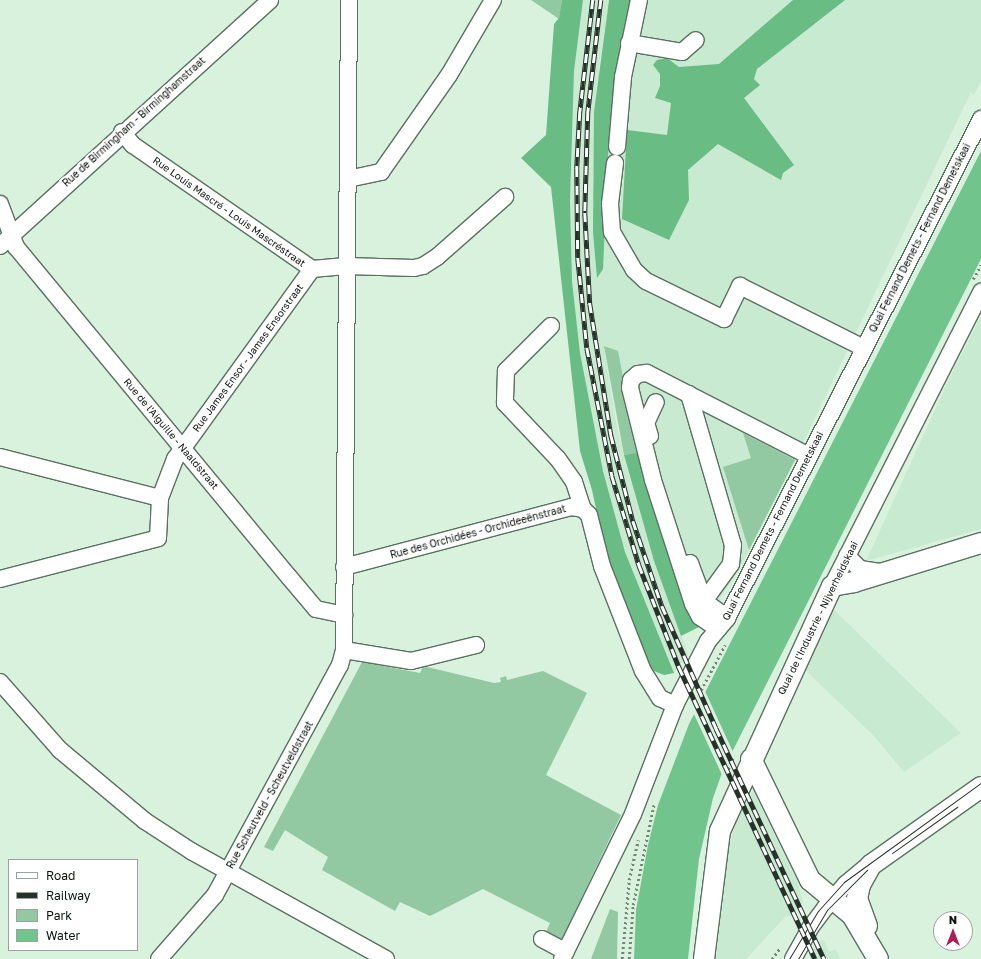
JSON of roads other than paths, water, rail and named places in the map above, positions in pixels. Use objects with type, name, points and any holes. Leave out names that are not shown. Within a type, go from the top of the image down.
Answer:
[{"type":"main road","points":[[832,586],[854,582],[882,572],[981,543]]},
{"type":"main road","name":"Quai de l'Industrie - Nijverheidskaai","points":[[704,959],[720,831],[751,759],[832,586]]},
{"type":"main road","points":[[751,759],[810,880],[852,915],[874,951]]},
{"type":"main road","points":[[874,951],[870,933],[859,909],[858,899],[860,885],[871,864],[981,787]]},
{"type":"street","name":"Rue de Birmingham - Birminghamstraat","points":[[0,246],[122,132],[270,0]]},
{"type":"street","name":"Rue Scheutveld - Scheutveldstraat","points":[[159,959],[210,902],[228,872],[340,665],[344,650],[349,0]]},
{"type":"street","points":[[348,179],[381,172],[449,74],[493,0]]},
{"type":"street","points":[[639,0],[623,77],[610,204],[612,232],[634,270],[646,282],[724,319],[740,286],[864,348]]},
{"type":"street","points":[[629,43],[682,52],[696,40]]},
{"type":"street","name":"Quai Fernand Demets - Fernand Demetskaai","points":[[564,956],[633,814],[675,705],[708,641],[723,623],[981,119]]},
{"type":"street","name":"Rue Louis Mascré - Louis Mascréstraat","points":[[122,132],[133,146],[312,269],[346,266],[414,268],[423,266],[437,257],[505,197]]},
{"type":"street","name":"Rue de l'Aiguille - Naaldstraat","points":[[0,204],[16,247],[316,609],[344,615]]},
{"type":"street","name":"Rue James Ensor - James Ensorstraat","points":[[0,580],[158,538],[160,498],[169,472],[183,450],[312,269]]},
{"type":"street","name":"Quai de l'Industrie - Nijverheidskaai","points":[[832,586],[981,292]]},
{"type":"street","points":[[551,326],[506,371],[504,403],[558,458],[574,482],[583,509],[589,514],[602,566],[643,671],[660,698],[675,705]]},
{"type":"street","points":[[723,623],[700,617],[693,604],[653,480],[630,388],[631,380],[638,374],[647,373],[809,456]]},
{"type":"street","points":[[689,394],[733,545],[731,564],[704,601]]},
{"type":"street","points":[[656,402],[646,423],[663,485],[704,601],[723,623]]},
{"type":"street","points":[[0,457],[160,498]]},
{"type":"street","name":"Rue des Orchidées - Orchideeënstraat","points":[[344,567],[571,507],[583,509]]},
{"type":"street","points":[[847,556],[860,569],[882,572]]},
{"type":"street","points":[[344,650],[411,661],[476,645]]},
{"type":"street","points":[[0,682],[60,750],[102,788],[144,821],[228,872],[386,959]]},
{"type":"street","points":[[793,959],[810,928],[833,898],[871,864]]},
{"type":"street","points":[[542,939],[564,956]]},
{"type":"water","points":[[981,151],[981,259],[723,770],[713,798],[699,859],[688,959],[634,959],[636,910],[648,845],[658,805],[689,724]]},
{"type":"tram line","points":[[789,959],[818,911],[844,882],[981,783]]},
{"type":"tram line","points":[[892,853],[957,807]]},
{"type":"tram line","points":[[798,959],[827,910],[867,870]]},
{"type":"railway","points":[[593,0],[580,112],[577,168],[578,258],[587,348],[612,476],[639,565],[679,667],[815,959]]},
{"type":"railway","points":[[601,0],[588,112],[585,213],[590,304],[611,435],[633,521],[662,606],[716,728],[824,959]]}]
